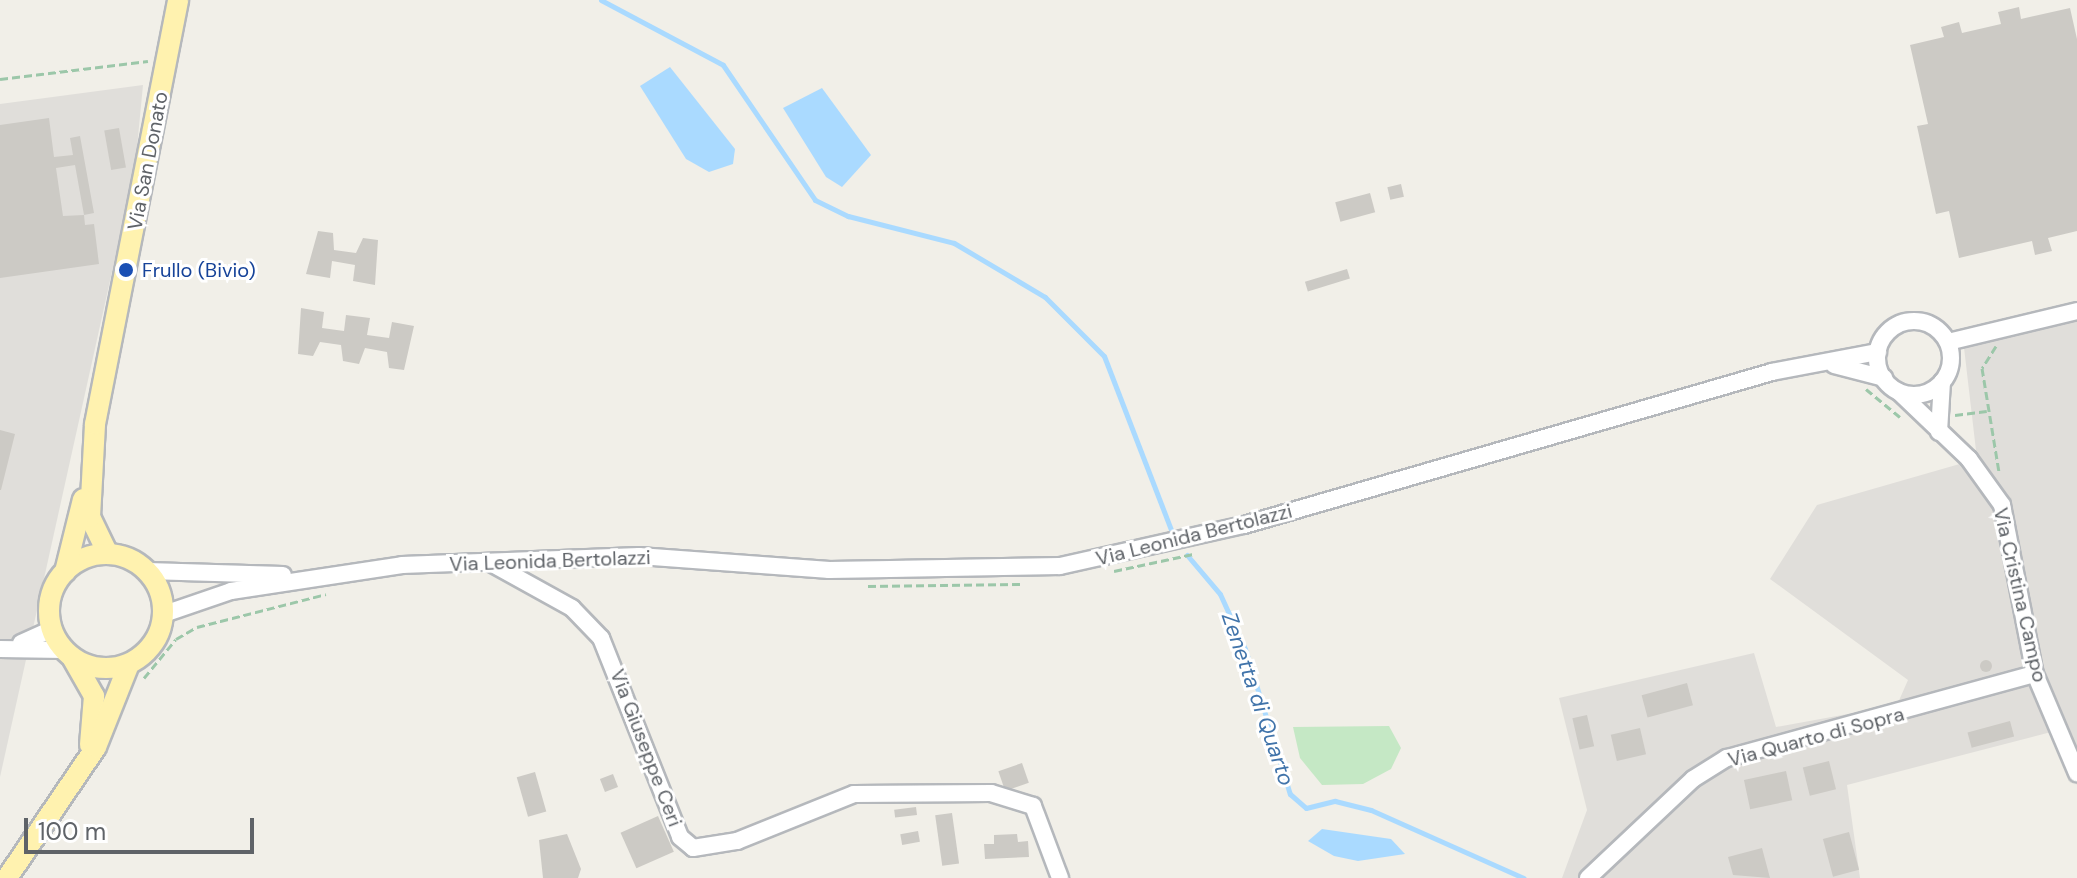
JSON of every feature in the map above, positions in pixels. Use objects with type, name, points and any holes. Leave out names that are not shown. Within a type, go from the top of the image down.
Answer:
[{"type":"main road","name":"Via San Donato","points":[[65,572],[91,464],[178,0]]},
{"type":"main road","name":"Via San Donato","points":[[91,464],[90,517],[108,554]]},
{"type":"main road","points":[[7,878],[80,771],[129,664],[153,644],[164,614],[147,571],[108,554],[65,572],[51,598],[52,629],[94,696],[80,771]]},
{"type":"main road","points":[[68,653],[99,668],[129,664]]},
{"type":"street","points":[[1950,350],[1978,335],[2077,311]]},
{"type":"street","points":[[1935,424],[1950,350],[1935,327],[1905,322],[1886,334],[1878,352],[1884,378],[1899,392],[1920,395],[1942,382]]},
{"type":"street","name":"Via Leonida Bertolazzi","points":[[164,614],[231,591],[317,576],[489,562],[639,556],[829,570],[1060,566],[1244,525],[1812,364],[1878,352]]},
{"type":"street","name":"Via Leonida Bertolazzi","points":[[1812,364],[1884,378]]},
{"type":"street","name":"Via Cristina Campo","points":[[1899,392],[1935,424],[2002,505],[2035,674],[2077,773]]},
{"type":"street","name":"Via Giuseppe Ceri","points":[[489,562],[572,608],[601,638],[680,837],[693,848],[737,841],[854,794],[991,793],[1033,806],[1060,878]]},
{"type":"street","name":"Via Leonida Bertolazzi","points":[[147,571],[317,576]]},
{"type":"street","points":[[0,648],[52,629]]},
{"type":"street","points":[[0,648],[68,653]]},
{"type":"street","name":"Via Quarto di Sopra","points":[[1588,878],[1693,779],[1727,758],[2035,674]]},
{"type":"path","points":[[0,79],[167,58]]},
{"type":"path","points":[[1862,383],[1914,430],[1987,411],[1982,368],[2002,340]]},
{"type":"path","points":[[1106,571],[1190,555]]},
{"type":"path","points":[[858,586],[1032,582]]},
{"type":"path","points":[[139,685],[184,633],[332,592]]},
{"type":"shaded area","points":[[143,85],[135,168],[0,777],[0,104]]},
{"type":"shaded area","points":[[2077,311],[2077,785],[2051,732],[1847,785],[1860,878],[1562,878],[1587,810],[1559,698],[1754,653],[1776,727],[1897,705],[1908,680],[1770,579],[1817,505],[1977,459],[1963,339]]},
{"type":"green space","points":[[1389,726],[1401,748],[1391,769],[1363,784],[1322,785],[1300,758],[1293,727]]},
{"type":"water","points":[[670,67],[735,149],[733,164],[709,172],[686,159],[640,86]]},
{"type":"water","points":[[822,88],[871,155],[842,187],[826,177],[783,108]]},
{"type":"water","points":[[1322,829],[1391,839],[1405,854],[1358,861],[1334,856],[1308,841]]},
{"type":"building","points":[[2019,7],[2021,19],[2070,8],[2077,39],[2077,231],[2048,238],[2052,251],[2035,255],[2032,241],[1959,258],[1949,211],[1936,214],[1917,126],[1928,124],[1910,45],[1944,37],[1941,27],[1959,22],[1962,33],[2001,24],[1998,12]]},
{"type":"building","points":[[49,118],[54,157],[73,155],[70,138],[80,136],[94,213],[84,215],[85,225],[94,224],[99,264],[0,278],[0,125]],"holes":[[[75,165],[84,215],[63,216],[56,168]]]},
{"type":"building","points":[[119,128],[126,167],[111,170],[104,131]]},
{"type":"building","points":[[1401,184],[1404,197],[1390,200],[1387,187]]},
{"type":"building","points":[[1370,193],[1375,212],[1340,222],[1335,202]]},
{"type":"building","points":[[318,231],[333,233],[334,250],[356,253],[363,238],[378,240],[375,285],[353,281],[355,265],[332,261],[330,278],[306,274]]},
{"type":"building","points":[[1347,269],[1350,279],[1308,291],[1305,282]]},
{"type":"building","points":[[301,308],[324,312],[322,328],[344,331],[346,315],[370,318],[367,335],[389,338],[392,322],[414,326],[404,370],[389,368],[387,352],[365,348],[359,364],[343,361],[341,345],[320,342],[313,356],[298,354]]},
{"type":"building","points":[[0,430],[15,434],[1,490],[0,490]]},
{"type":"building","points":[[1986,660],[1992,666],[1986,672],[1980,666]]},
{"type":"building","points":[[1687,683],[1693,705],[1648,717],[1642,695]]},
{"type":"building","points":[[1587,715],[1594,746],[1580,750],[1572,718]]},
{"type":"building","points":[[2010,721],[2014,736],[1972,748],[1967,732]]},
{"type":"building","points":[[1640,728],[1646,754],[1617,761],[1611,735]]},
{"type":"building","points":[[1829,761],[1836,789],[1810,796],[1803,768]]},
{"type":"building","points":[[1022,763],[1029,783],[1005,791],[998,771]]},
{"type":"building","points":[[1786,771],[1792,800],[1750,809],[1744,780]]},
{"type":"building","points":[[535,772],[546,811],[528,817],[517,777]]},
{"type":"building","points":[[613,774],[618,787],[605,792],[600,779]]},
{"type":"building","points":[[916,807],[917,815],[895,818],[894,810]]},
{"type":"building","points":[[952,813],[959,864],[942,866],[935,815]]},
{"type":"building","points":[[658,816],[674,852],[636,868],[621,833]]},
{"type":"building","points":[[918,831],[920,842],[902,845],[900,834]]},
{"type":"building","points":[[1849,832],[1859,870],[1833,877],[1823,839]]},
{"type":"building","points":[[567,834],[581,869],[578,878],[543,878],[539,840]]},
{"type":"building","points":[[1017,834],[1018,842],[1028,841],[1029,857],[985,859],[984,844],[994,844],[994,835]]},
{"type":"building","points":[[1762,848],[1770,878],[1733,875],[1728,857]]},
{"type":"waterway","name":"Zenetta di Quarto","points":[[601,0],[723,65],[815,200],[848,216],[954,243],[1045,297],[1104,356],[1171,530]]},
{"type":"waterway","name":"Zenetta di Quarto","points":[[1187,555],[1220,594],[1245,649],[1290,794],[1306,808],[1335,801],[1371,810],[1524,878]]},
{"type":"place","name":"Frullo (Bivio)","points":[[126,270]]}]
